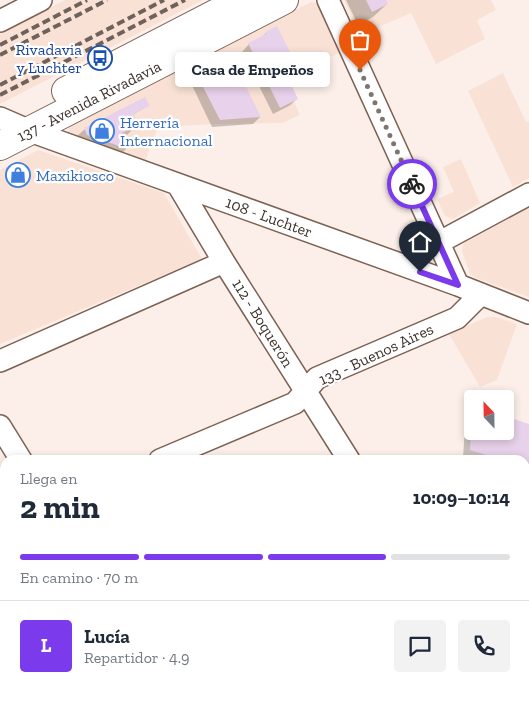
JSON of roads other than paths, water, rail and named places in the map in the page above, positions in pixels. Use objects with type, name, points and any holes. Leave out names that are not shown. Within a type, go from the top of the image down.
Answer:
[{"type":"main road","name":"137 - Avenida Rivadavia","points":[[8,129],[107,70],[242,0]]},
{"type":"main road","name":"137 - Avenida Rivadavia","points":[[8,129],[284,0]]},
{"type":"street","points":[[0,21],[41,0]]},
{"type":"street","points":[[328,0],[458,285]]},
{"type":"street","name":"108 - Luchter","points":[[8,129],[178,185],[458,285],[529,313]]},
{"type":"street","name":"112 - Boquerón","points":[[178,185],[345,455]]},
{"type":"street","points":[[438,243],[529,194]]},
{"type":"street","points":[[0,361],[224,262]]},
{"type":"street","name":"133 - Buenos Aires","points":[[172,455],[295,403],[317,378],[457,318],[481,294]]},
{"type":"street","points":[[0,426],[18,455]]},
{"type":"railway","points":[[0,45],[87,0]]},
{"type":"railway","points":[[0,55],[107,0]]},
{"type":"railway","points":[[0,85],[164,0]]},
{"type":"railway","points":[[0,95],[185,0]]},
{"type":"place","name":"Rivadavia y Luchter","points":[[100,58]]},
{"type":"place","name":"Casa de Empeños","points":[[360,70]]},
{"type":"place","name":"Herrería Internacional","points":[[102,131]]},
{"type":"place","name":"Maxikiosco","points":[[18,175]]}]
